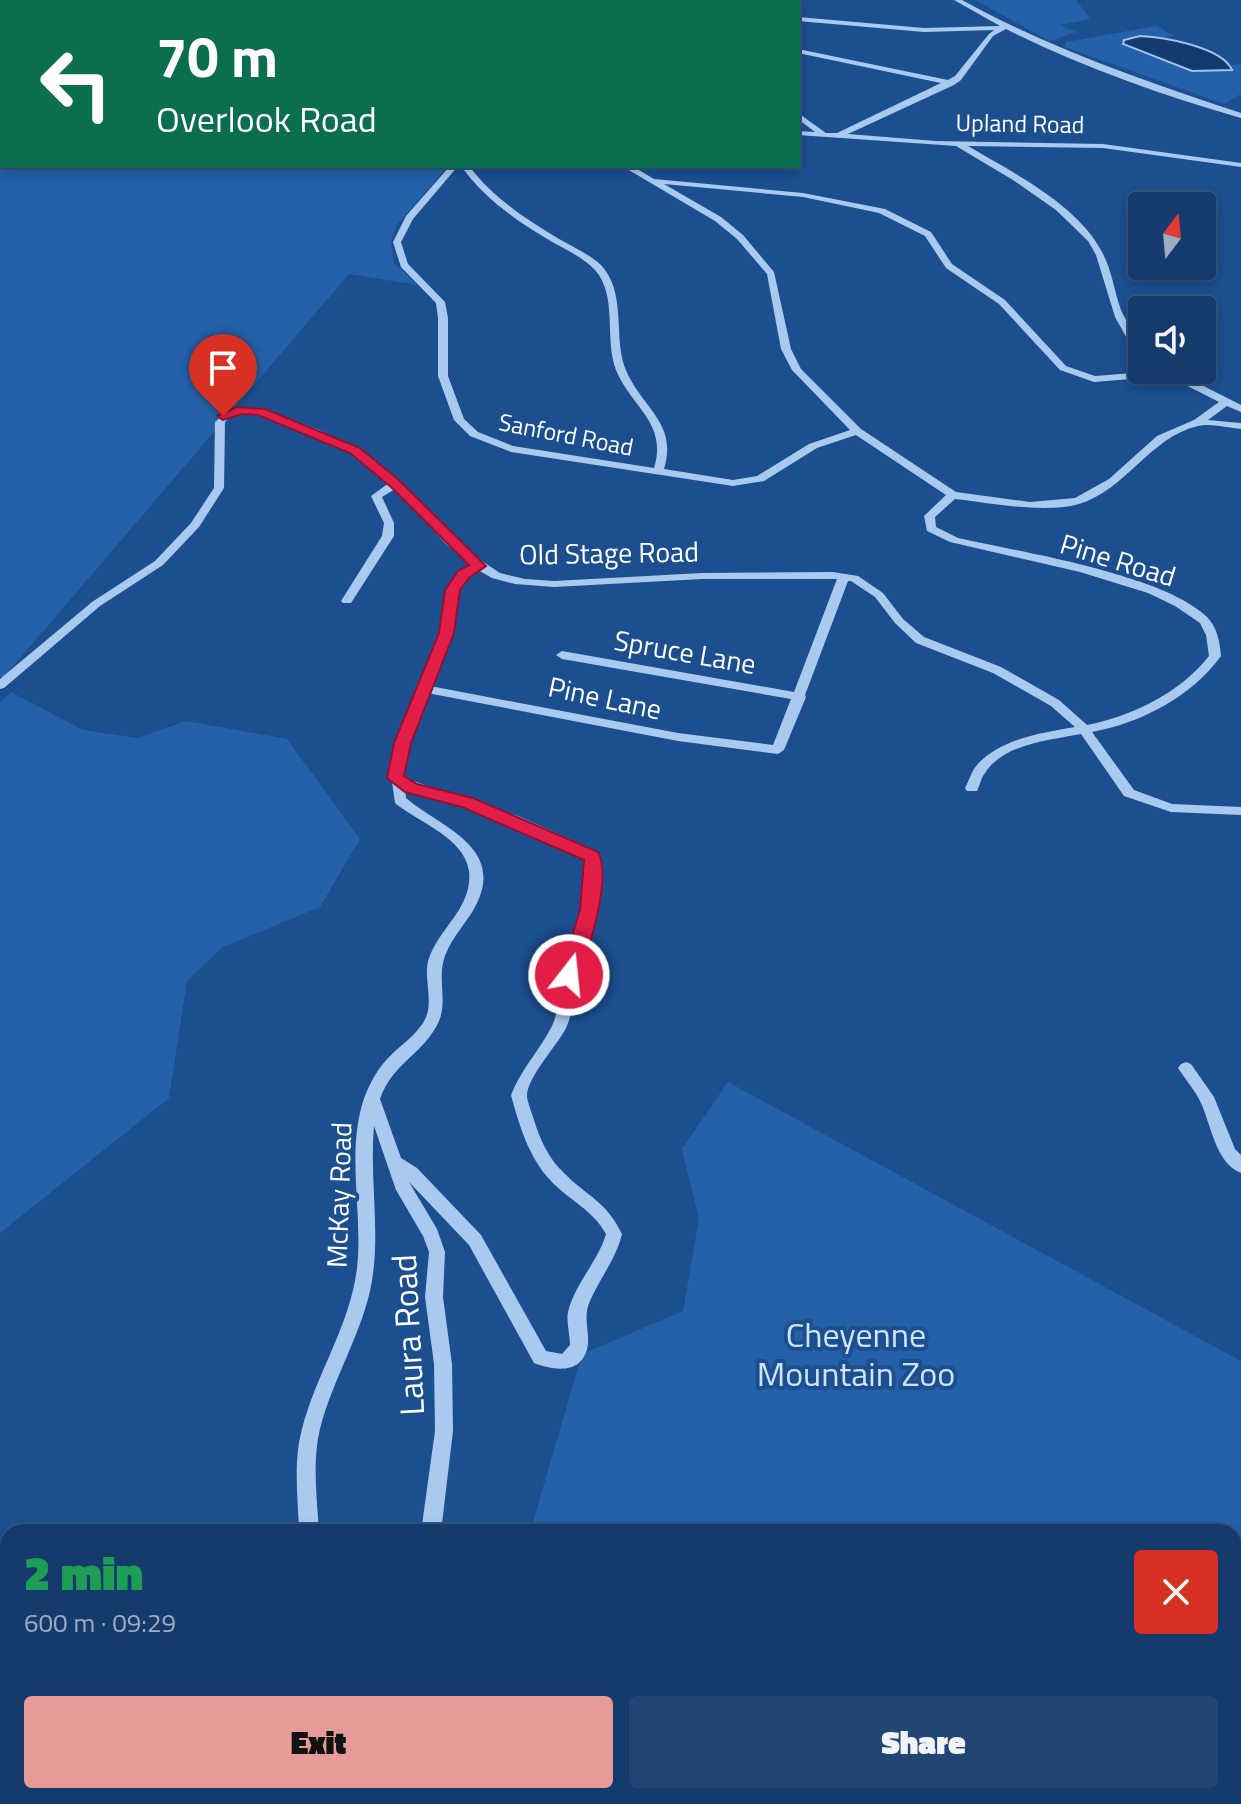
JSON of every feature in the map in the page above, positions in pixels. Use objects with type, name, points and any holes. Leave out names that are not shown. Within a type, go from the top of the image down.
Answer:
[{"type":"street","points":[[957,0],[1003,28],[1084,62],[1241,116]]},
{"type":"street","points":[[800,19],[924,30],[1003,28]]},
{"type":"street","points":[[837,136],[951,83],[964,73],[991,35],[1003,28]]},
{"type":"street","points":[[800,51],[951,83]]},
{"type":"street","points":[[800,117],[824,135]]},
{"type":"street","name":"Upland Road","points":[[800,133],[959,144],[1087,145],[1241,165]]},
{"type":"street","points":[[959,144],[1032,189],[1089,238],[1100,254],[1119,318],[1128,331]]},
{"type":"street","name":"Sanford Road","points":[[453,168],[447,180],[401,229],[397,242],[404,265],[440,302],[443,376],[459,420],[474,434],[511,449],[721,482],[747,482],[773,473],[813,446],[857,431]]},
{"type":"street","points":[[466,168],[469,181],[603,272],[612,296],[613,346],[622,373],[664,436],[665,457],[658,472]]},
{"type":"street","points":[[629,168],[718,219],[750,248],[774,280],[790,359],[831,408],[857,431],[953,495],[1030,505],[1077,501],[1113,481],[1161,438],[1198,422],[1226,402]]},
{"type":"street","points":[[652,181],[803,195],[882,211],[928,234],[949,266],[1002,302],[1063,368],[1094,379],[1128,376]]},
{"type":"street","points":[[1190,384],[1241,409]]},
{"type":"street","name":"Old Stage Road","points":[[0,685],[96,604],[159,563],[188,533],[219,488],[220,422],[231,412],[260,412],[334,440],[370,460],[478,566],[513,581],[554,584],[702,576],[844,576],[872,588],[899,621],[920,640],[1023,683],[1082,727],[1122,786],[1141,800],[1171,808],[1241,811]]},
{"type":"street","points":[[1198,422],[1241,426]]},
{"type":"street","points":[[347,601],[388,536],[389,523],[376,496],[396,484]]},
{"type":"street","name":"Pine Road","points":[[953,495],[927,521],[938,534],[1138,586],[1185,606],[1208,625],[1215,656],[1197,676],[1129,719],[1082,727],[1011,749],[981,767],[972,788]]},
{"type":"street","points":[[397,1163],[411,1173],[475,1240],[540,1357],[551,1362],[563,1362],[574,1355],[579,1343],[576,1315],[588,1288],[611,1253],[614,1234],[594,1204],[558,1178],[542,1159],[519,1095],[537,1056],[558,1029],[565,1013],[569,975],[589,910],[596,866],[592,856],[570,844],[467,802],[411,788],[395,778],[397,762],[423,688],[446,633],[452,590],[464,574],[478,566]]},
{"type":"street","points":[[800,697],[844,576]]},
{"type":"street","name":"Spruce Lane","points":[[562,655],[800,697]]},
{"type":"street","name":"Pine Lane","points":[[423,688],[678,737],[778,750],[800,697]]},
{"type":"street","name":"McKay Road","points":[[309,1524],[307,1451],[312,1428],[352,1324],[365,1271],[365,1120],[388,1067],[430,1025],[437,995],[434,970],[437,958],[466,912],[476,880],[475,866],[467,850],[400,800],[395,778]]},
{"type":"street","points":[[1186,1068],[1206,1097],[1229,1153],[1241,1166]]},
{"type":"street","name":"Laura Road","points":[[372,1099],[404,1190],[431,1234],[437,1252],[434,1297],[443,1364],[444,1431],[441,1477],[432,1524]]},
{"type":"green space","points":[[975,0],[1076,0],[1090,19],[1060,25],[1076,32],[1050,41]]},
{"type":"green space","points":[[1156,26],[1175,36],[1124,40],[1125,46],[1192,71],[1241,64],[1241,94],[1224,104],[1065,47],[1066,42]]},
{"type":"green space","points":[[0,168],[446,168],[396,226],[391,244],[394,263],[418,285],[349,274],[4,677],[0,677]]},
{"type":"green space","points":[[11,692],[83,730],[137,738],[186,721],[287,739],[360,839],[320,907],[221,948],[187,981],[169,1098],[0,1233],[0,703]]},
{"type":"green space","name":"Cheyenne Mountain Zoo","points":[[728,1082],[1241,1361],[1241,1524],[532,1524],[578,1368],[587,1352],[683,1311],[699,1218],[682,1149]]},
{"type":"shaded area","points":[[1140,36],[1163,38],[1205,49],[1226,62],[1232,70],[1192,71],[1123,44],[1124,40]]},
{"type":"route","points":[[223,416],[241,410],[272,415],[355,451],[396,484],[451,543],[478,566],[464,574],[452,590],[446,633],[403,743],[395,778],[411,788],[467,802],[592,856],[596,866],[595,879],[569,975]]}]
